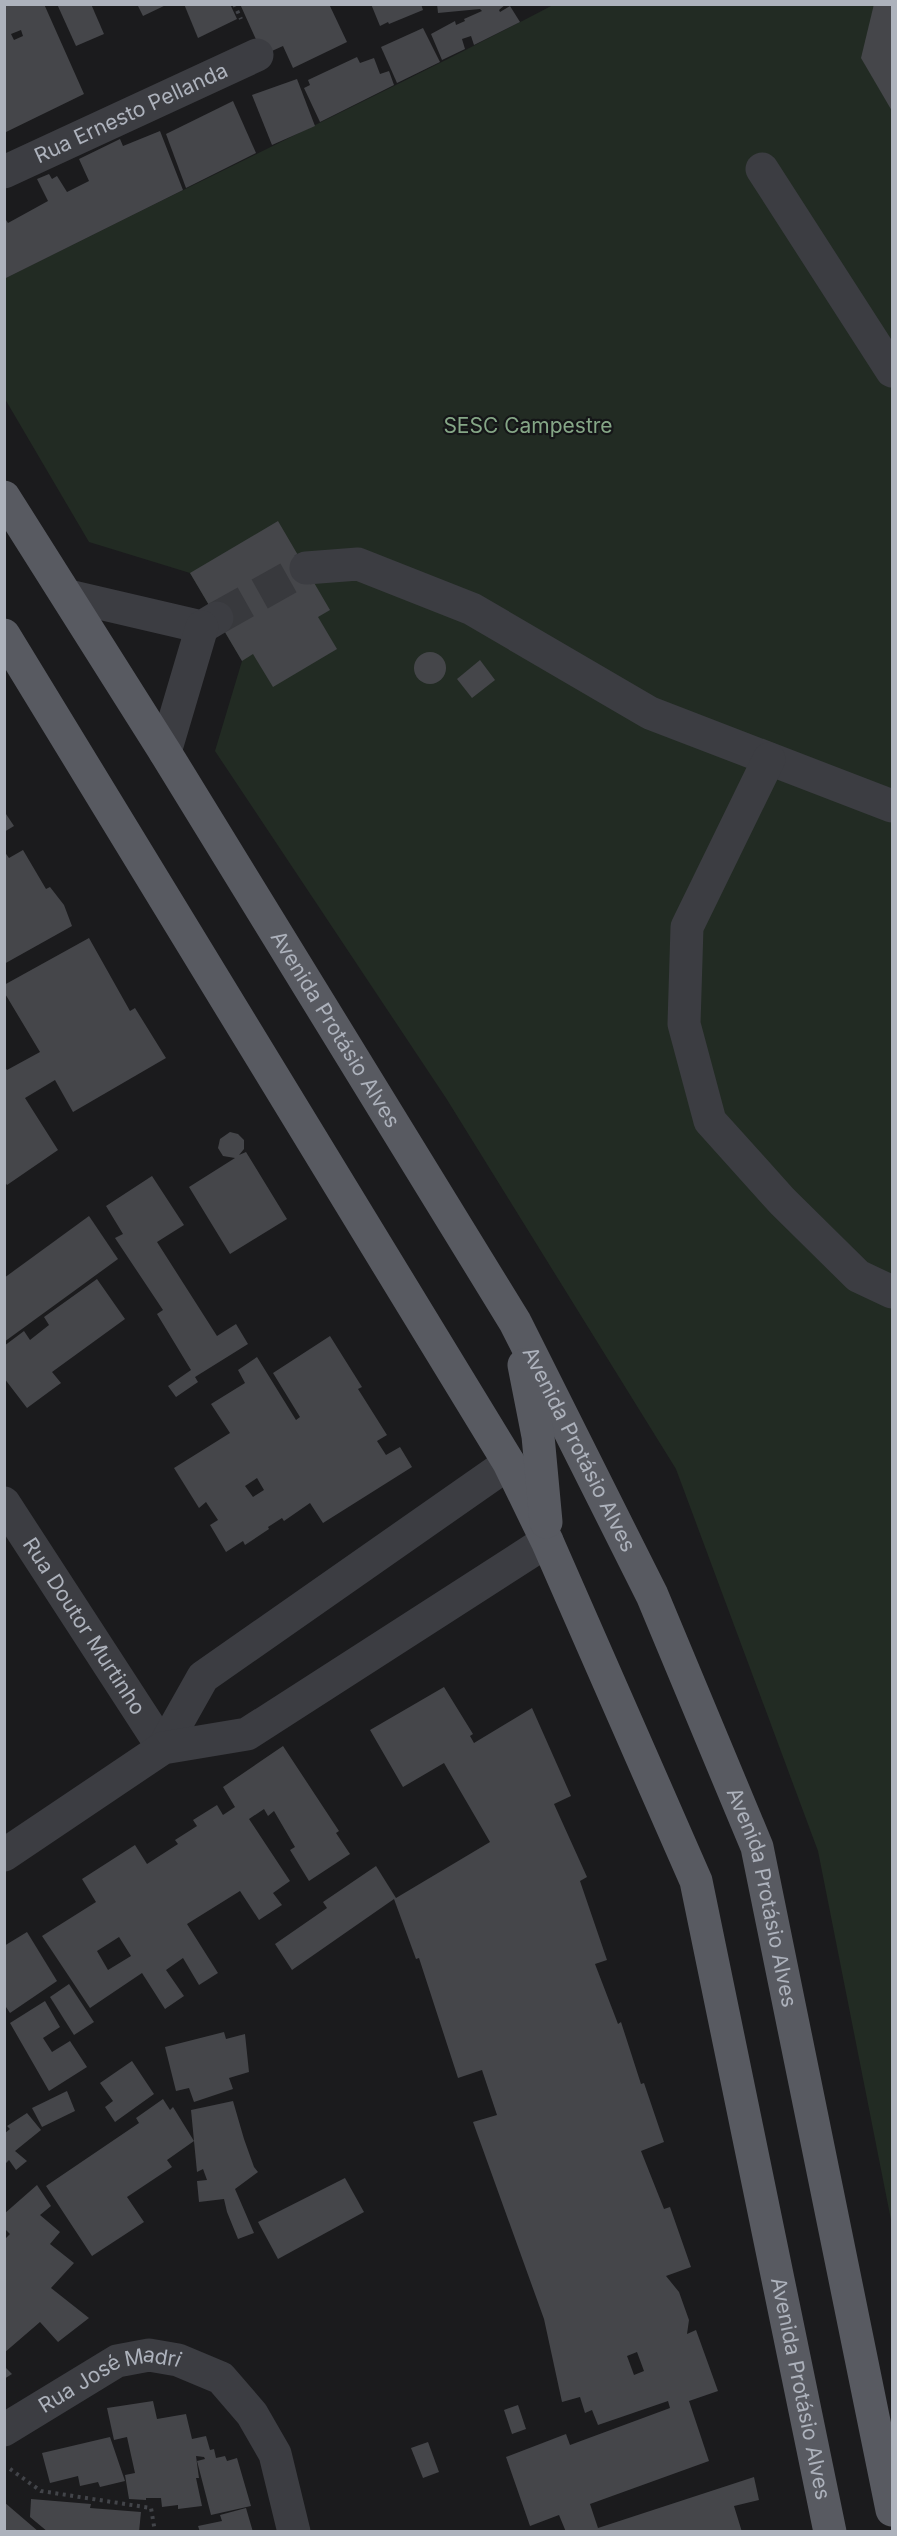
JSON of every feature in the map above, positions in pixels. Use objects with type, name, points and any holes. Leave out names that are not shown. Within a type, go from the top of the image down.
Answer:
[{"type":"main road","name":"Avenida Protásio Alves","points":[[4,497],[69,596],[515,1322],[652,1595],[757,1847],[892,2510]]},
{"type":"main road","name":"Avenida Protásio Alves","points":[[4,635],[509,1463],[547,1541],[696,1881],[830,2532]]},
{"type":"main road","points":[[515,1322],[538,1436],[547,1541]]},
{"type":"street","name":"Rua Ernesto Pellanda","points":[[4,172],[257,55]]},
{"type":"street","points":[[762,169],[892,371]]},
{"type":"street","points":[[306,568],[358,564],[472,609],[650,713],[892,806]]},
{"type":"street","points":[[69,596],[209,622],[165,752]]},
{"type":"street","points":[[769,759],[687,927],[684,1024],[710,1121],[782,1201],[858,1276],[892,1292]]},
{"type":"street","points":[[163,1748],[203,1677],[509,1463]]},
{"type":"street","name":"Rua Doutor Murtinho","points":[[4,1503],[163,1748]]},
{"type":"street","points":[[4,1855],[163,1748],[247,1734],[547,1541]]},
{"type":"street","name":"Rua José Madri","points":[[4,2430],[117,2361],[149,2355],[178,2360],[221,2378],[252,2414],[275,2454],[294,2532]]},
{"type":"path","points":[[4,2465],[40,2491],[151,2508],[155,2532]]},
{"type":"green space","name":"SESC Campestre","points":[[553,5],[892,5],[892,2225],[818,1851],[676,1469],[446,1098],[215,751],[242,661],[190,573],[89,542],[5,399],[4,279],[417,75]]},
{"type":"building","points":[[4,4],[44,4],[84,94],[4,133]],"holes":[[[21,30],[23,36],[14,40],[11,34]]]},
{"type":"building","points":[[57,4],[91,4],[104,34],[76,46]]},
{"type":"building","points":[[137,4],[168,4],[143,16]]},
{"type":"building","points":[[184,4],[230,4],[237,19],[198,38]]},
{"type":"building","points":[[240,4],[329,4],[347,42],[293,68],[283,46],[263,55]]},
{"type":"building","points":[[371,4],[421,4],[423,10],[380,26]]},
{"type":"building","points":[[437,4],[506,4],[499,10],[500,12],[510,6],[520,22],[474,45],[471,36],[462,39],[465,49],[442,60],[431,34],[455,21],[456,25],[465,21],[464,19],[482,11],[480,9],[438,13]]},
{"type":"building","points":[[874,4],[892,4],[892,111],[861,58]]},
{"type":"building","points":[[423,28],[440,62],[397,83],[381,47]]},
{"type":"building","points":[[357,57],[360,63],[374,58],[380,74],[389,71],[394,85],[320,122],[304,88],[310,85],[308,80]]},
{"type":"building","points":[[297,79],[315,126],[272,145],[252,95]]},
{"type":"building","points":[[233,101],[256,153],[186,188],[166,134]]},
{"type":"building","points":[[160,131],[183,190],[4,279],[4,217],[8,223],[48,201],[37,179],[49,174],[52,179],[57,176],[67,192],[89,181],[79,159],[120,139],[123,146]]},
{"type":"building","points":[[278,521],[330,610],[318,617],[337,649],[273,687],[253,654],[242,661],[190,573]]},
{"type":"building","points":[[430,652],[441,657],[446,668],[441,679],[430,684],[419,679],[414,668],[419,657]]},
{"type":"building","points":[[480,660],[495,680],[472,698],[457,679]]},
{"type":"building","points":[[4,811],[14,826],[4,832]]},
{"type":"building","points":[[23,850],[46,889],[50,887],[64,905],[72,926],[4,964],[4,851],[9,858]]},
{"type":"building","points":[[89,938],[130,1011],[135,1008],[166,1058],[73,1112],[55,1080],[25,1098],[58,1150],[7,1185],[4,1181],[4,1066],[7,1070],[40,1052],[4,992],[4,985]]},
{"type":"building","points":[[230,1132],[238,1134],[244,1140],[244,1149],[239,1155],[246,1152],[287,1219],[230,1254],[189,1187],[235,1158],[223,1156],[218,1148],[220,1139]]},
{"type":"building","points":[[152,1176],[184,1225],[157,1242],[217,1336],[236,1324],[248,1344],[195,1377],[198,1382],[176,1397],[168,1386],[191,1370],[157,1314],[163,1310],[115,1238],[123,1234],[106,1206]]},
{"type":"building","points":[[89,1216],[118,1259],[4,1342],[4,1278]]},
{"type":"building","points":[[97,1279],[125,1319],[52,1372],[61,1383],[27,1408],[4,1378],[4,1346],[24,1331],[30,1340],[49,1325],[44,1317]]},
{"type":"building","points":[[330,1336],[362,1387],[358,1389],[387,1435],[377,1441],[386,1455],[400,1447],[412,1467],[323,1523],[310,1503],[284,1521],[282,1518],[268,1527],[269,1529],[245,1545],[243,1541],[226,1552],[210,1525],[218,1520],[206,1502],[199,1508],[174,1468],[230,1433],[211,1404],[245,1383],[238,1370],[257,1357],[296,1420],[300,1417],[273,1373]],"holes":[[[257,1478],[264,1490],[253,1497],[245,1486]]]},
{"type":"building","points":[[444,1687],[473,1734],[470,1736],[474,1743],[532,1708],[571,1796],[554,1804],[587,1877],[580,1881],[607,1960],[595,1964],[618,2024],[621,2022],[641,2084],[644,2083],[664,2142],[641,2151],[664,2209],[670,2207],[691,2267],[666,2276],[679,2292],[689,2320],[687,2334],[696,2330],[718,2391],[689,2401],[709,2461],[590,2504],[598,2528],[754,2477],[759,2500],[734,2506],[742,2532],[566,2532],[559,2515],[530,2526],[506,2457],[566,2434],[570,2445],[670,2408],[668,2401],[598,2425],[592,2410],[585,2413],[580,2397],[562,2402],[544,2319],[473,2122],[497,2115],[482,2070],[458,2078],[419,1958],[416,1959],[394,1899],[292,1970],[275,1944],[327,1908],[323,1902],[376,1866],[396,1898],[490,1842],[444,1763],[403,1787],[370,1730]],"holes":[[[637,2352],[644,2371],[634,2375],[627,2356]]]},
{"type":"building","points":[[283,1746],[339,1831],[336,1833],[350,1854],[309,1881],[290,1850],[295,1847],[274,1811],[268,1816],[264,1809],[249,1819],[290,1881],[273,1893],[282,1905],[259,1920],[240,1891],[187,1924],[218,1973],[199,1985],[183,1958],[166,1970],[184,1996],[165,2009],[142,1973],[90,2008],[42,1936],[96,1902],[82,1879],[135,1845],[147,1864],[178,1844],[175,1840],[197,1826],[193,1820],[217,1805],[223,1815],[235,1807],[223,1787]],"holes":[[[119,1937],[131,1956],[108,1970],[97,1951]]]},
{"type":"building","points":[[27,1932],[57,1981],[10,2013],[4,2004],[4,1946]]},
{"type":"building","points":[[69,1984],[94,2022],[74,2035],[50,1997]]},
{"type":"building","points":[[45,2001],[60,2027],[43,2038],[52,2052],[70,2041],[87,2067],[49,2091],[10,2023]]},
{"type":"building","points":[[224,2032],[226,2039],[245,2034],[249,2072],[229,2078],[233,2089],[194,2102],[189,2088],[176,2091],[165,2047]]},
{"type":"building","points":[[132,2061],[154,2094],[115,2122],[105,2107],[113,2101],[100,2083]]},
{"type":"building","points":[[67,2091],[75,2111],[42,2127],[32,2108]]},
{"type":"building","points":[[163,2099],[170,2110],[173,2107],[194,2141],[167,2160],[172,2167],[127,2197],[144,2222],[92,2256],[46,2186],[139,2123],[136,2118]]},
{"type":"building","points":[[233,2101],[244,2139],[258,2172],[235,2189],[254,2233],[238,2239],[224,2199],[199,2202],[197,2181],[207,2180],[203,2169],[197,2172],[191,2110]]},
{"type":"building","points":[[27,2113],[41,2130],[15,2151],[27,2161],[16,2170],[9,2160],[4,2165],[4,2134],[10,2129],[7,2126]]},
{"type":"building","points":[[345,2178],[364,2212],[278,2259],[258,2222]]},
{"type":"building","points":[[37,2185],[51,2206],[40,2215],[60,2232],[50,2244],[74,2263],[51,2288],[89,2318],[58,2342],[40,2322],[4,2353],[4,2240],[10,2234],[4,2228],[4,2214]]},
{"type":"building","points":[[4,2366],[12,2374],[4,2379]]},
{"type":"building","points":[[153,2401],[157,2419],[186,2414],[192,2439],[206,2436],[210,2450],[214,2449],[216,2458],[225,2456],[227,2461],[237,2458],[251,2506],[211,2515],[197,2461],[205,2459],[196,2456],[199,2478],[196,2478],[202,2506],[178,2509],[178,2505],[162,2507],[161,2498],[129,2499],[125,2475],[135,2473],[127,2437],[114,2440],[107,2408]]},
{"type":"building","points":[[518,2405],[526,2429],[512,2434],[504,2410]]},
{"type":"building","points":[[110,2437],[125,2481],[100,2487],[98,2482],[80,2486],[78,2476],[50,2483],[42,2453]]},
{"type":"building","points":[[428,2442],[439,2472],[423,2478],[411,2448]]},
{"type":"building","points":[[31,2499],[91,2504],[90,2508],[141,2512],[139,2532],[48,2532],[30,2517]]},
{"type":"building","points":[[4,2502],[39,2532],[4,2532]]},
{"type":"building","points":[[246,2508],[253,2532],[200,2532],[198,2526],[222,2521],[220,2515]]},
{"type":"tunnel","points":[[217,618],[306,568]]}]
